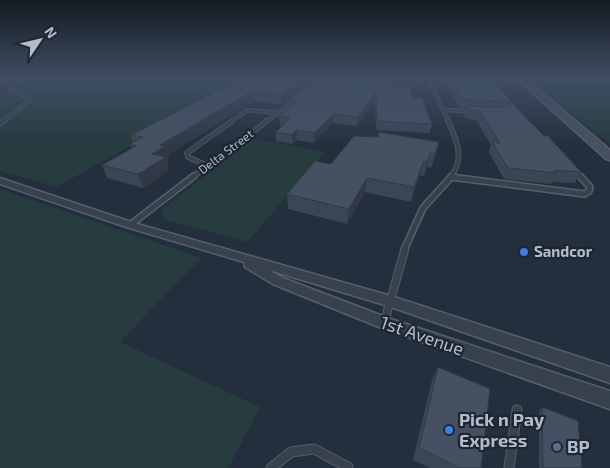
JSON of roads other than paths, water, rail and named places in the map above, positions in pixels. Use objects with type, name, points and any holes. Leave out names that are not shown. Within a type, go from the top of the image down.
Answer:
[{"type":"main road","points":[[548,101],[605,148],[610,156]]},
{"type":"street","name":"1st Avenue","points":[[0,181],[130,225],[239,258],[278,267],[390,302],[610,375]]},
{"type":"street","name":"1st Avenue","points":[[239,258],[278,282],[384,324],[610,400]]},
{"type":"lane","points":[[0,124],[29,101]]},
{"type":"lane","name":"Delta Street","points":[[130,225],[293,101]]},
{"type":"lane","points":[[384,324],[412,228],[424,206],[451,177],[457,168],[461,155],[439,101]]},
{"type":"lane","points":[[208,166],[188,157],[187,153],[247,110],[278,112]]},
{"type":"lane","points":[[444,110],[478,112]]},
{"type":"lane","points":[[451,177],[584,194],[589,191],[590,187],[573,169]]},
{"type":"lane","points":[[509,468],[517,410]]},
{"type":"lane","points":[[272,468],[292,452],[314,449],[348,467]]},
{"type":"place","name":"Sandcor","points":[[524,252]]},
{"type":"place","name":"Pick n Pay Express","points":[[449,430]]},
{"type":"place","name":"BP","points":[[557,447]]}]
